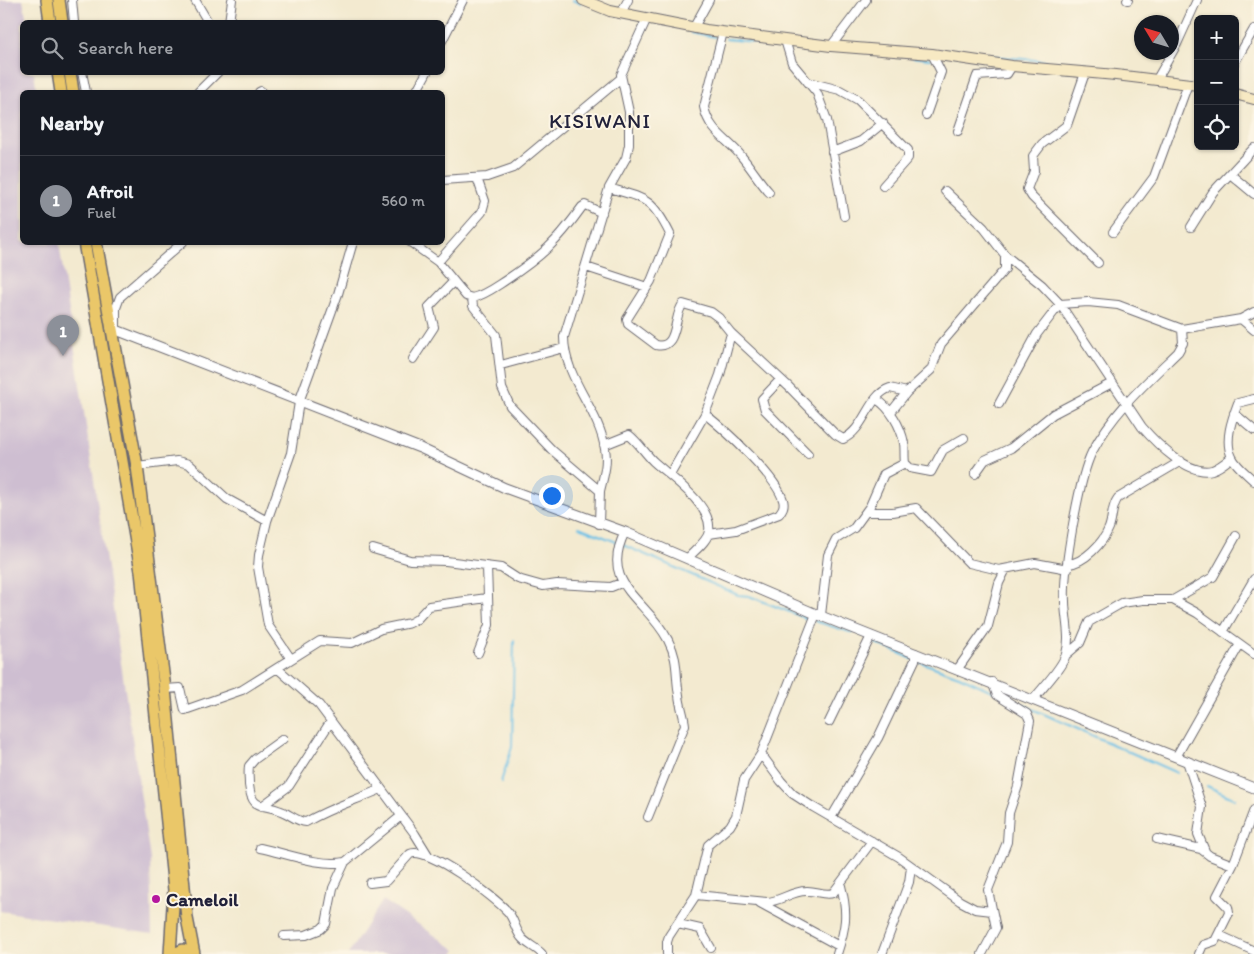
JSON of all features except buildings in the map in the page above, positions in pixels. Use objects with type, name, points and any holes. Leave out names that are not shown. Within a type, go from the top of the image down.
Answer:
[{"type":"main road","points":[[47,0],[50,20]]},
{"type":"main road","points":[[59,0],[62,20]]},
{"type":"main road","points":[[583,0],[621,13],[723,32],[831,46],[932,54],[1012,66],[1193,84]]},
{"type":"main road","points":[[58,75],[61,90]]},
{"type":"main road","points":[[70,75],[73,90]]},
{"type":"main road","points":[[1239,95],[1254,99]]},
{"type":"main road","points":[[85,245],[141,571],[174,890],[170,954]]},
{"type":"main road","points":[[97,245],[114,329],[137,466],[165,689],[184,892],[193,954]]},
{"type":"main road","points":[[174,954],[183,950],[193,954]]},
{"type":"street","points":[[72,0],[74,20]]},
{"type":"street","points":[[229,20],[232,0]]},
{"type":"street","points":[[445,35],[463,0]]},
{"type":"street","points":[[621,13],[628,0]]},
{"type":"street","points":[[694,27],[709,0]]},
{"type":"street","points":[[831,46],[866,0]]},
{"type":"street","points":[[1157,79],[1177,44],[1197,0]]},
{"type":"street","points":[[200,2],[207,20]]},
{"type":"street","points":[[599,524],[600,491],[606,467],[604,445],[574,380],[564,348],[566,324],[586,267],[609,188],[626,158],[629,145],[629,112],[620,80],[622,69],[647,18]]},
{"type":"street","points":[[1236,60],[1254,29]]},
{"type":"street","points":[[723,32],[704,108],[706,117],[711,126],[742,156],[757,179],[769,192]]},
{"type":"street","points":[[785,40],[796,70],[817,93],[827,120],[844,216]]},
{"type":"street","points":[[926,115],[941,72],[932,54]]},
{"type":"street","points":[[958,131],[977,76],[1007,74],[1012,66]]},
{"type":"street","points":[[1084,73],[1067,125],[1042,144],[1034,156],[1034,171],[1027,189],[1032,197],[1098,263]]},
{"type":"street","points":[[83,75],[86,90]]},
{"type":"street","points":[[200,90],[215,75]]},
{"type":"street","points":[[417,90],[424,75]]},
{"type":"street","points":[[445,180],[477,178],[498,174],[513,168],[620,80]]},
{"type":"street","points":[[808,82],[840,90],[851,95],[883,123],[910,155],[883,186]]},
{"type":"street","points":[[1113,232],[1154,176],[1193,84]]},
{"type":"street","points":[[832,152],[861,140],[883,123]]},
{"type":"street","points":[[1191,227],[1213,192],[1254,148]]},
{"type":"street","points":[[1230,174],[1254,194]]},
{"type":"street","points":[[438,262],[482,212],[485,201],[477,178]]},
{"type":"street","points":[[609,188],[648,200],[654,206],[670,234],[647,287],[627,322],[656,345],[664,345],[675,332],[680,308],[683,304],[689,304],[711,312],[835,434],[843,439],[856,429],[876,399],[887,388],[908,392]]},
{"type":"street","points":[[945,191],[984,228],[1005,255],[1060,304],[1112,383],[1157,444],[1167,453],[1181,461],[1206,470],[1214,470],[1232,457]]},
{"type":"street","points":[[414,245],[438,262],[466,296],[472,298],[491,290],[541,257],[585,205],[602,213]]},
{"type":"street","points":[[180,245],[120,296],[116,308],[114,329],[410,444],[505,488],[625,532],[871,636],[992,682],[1254,788]]},
{"type":"street","points":[[291,658],[268,625],[258,567],[267,521],[291,453],[299,402],[338,294],[351,245]]},
{"type":"street","points":[[891,412],[931,370],[941,344],[1003,271],[1005,255]]},
{"type":"street","points":[[586,267],[647,287]]},
{"type":"street","points":[[413,359],[434,327],[429,308],[453,282]]},
{"type":"street","points":[[472,298],[473,306],[496,335],[501,365],[502,388],[510,406],[552,450],[593,483],[600,491]]},
{"type":"street","points":[[999,404],[1037,334],[1060,304],[1088,302],[1118,305],[1182,329],[1241,319],[1254,312]]},
{"type":"street","points":[[1241,319],[1254,330]]},
{"type":"street","points":[[1066,655],[1067,622],[1064,600],[1084,474],[1092,453],[1126,403],[1178,352],[1183,343],[1182,329]]},
{"type":"street","points":[[670,475],[704,414],[720,375],[730,337]]},
{"type":"street","points":[[501,365],[564,348]]},
{"type":"street","points":[[780,380],[762,398],[765,410],[808,454]]},
{"type":"street","points":[[975,474],[985,460],[1011,448],[1053,414],[1112,383]]},
{"type":"street","points":[[876,399],[888,407],[891,412],[904,444],[904,463]]},
{"type":"street","points":[[1254,399],[1240,401],[1234,413],[1230,431],[1232,457],[1254,481]]},
{"type":"street","points":[[1234,413],[1254,430]]},
{"type":"street","points":[[704,414],[722,428],[771,480],[784,501],[784,508],[779,514],[736,530],[709,534]]},
{"type":"street","points":[[604,445],[629,435],[703,510],[710,526],[709,534],[688,558]]},
{"type":"street","points":[[904,463],[910,468],[930,472],[941,453],[964,438]]},
{"type":"street","points":[[137,466],[177,461],[189,464],[227,499],[267,521]]},
{"type":"street","points":[[866,512],[893,512],[912,507],[916,508],[969,563],[998,570],[1035,563],[1068,567],[1080,562],[1102,539],[1109,528],[1114,505],[1118,498],[1181,461]]},
{"type":"street","points":[[667,954],[667,942],[696,895],[708,845],[736,816],[744,780],[761,754],[818,614],[828,555],[836,539],[854,528],[866,512],[884,474],[904,463]]},
{"type":"street","points":[[625,532],[619,544],[617,569],[622,583],[644,607],[669,642],[678,664],[679,696],[685,725],[659,785],[648,817]]},
{"type":"street","points":[[1033,700],[1066,655],[1080,643],[1088,623],[1122,603],[1142,600],[1173,600],[1213,577],[1236,536]]},
{"type":"street","points":[[373,549],[410,560],[446,561],[501,568],[518,579],[543,586],[557,584],[611,586],[622,583]]},
{"type":"street","points":[[478,653],[488,624],[487,567]]},
{"type":"street","points":[[957,670],[988,626],[999,582],[1006,569]]},
{"type":"street","points":[[1223,632],[1254,579]]},
{"type":"street","points":[[165,689],[180,688],[185,710],[242,690],[320,641],[352,643],[381,629],[410,623],[417,619],[428,606],[434,604],[488,598]]},
{"type":"street","points":[[1173,600],[1254,654]]},
{"type":"street","points":[[829,722],[871,636]]},
{"type":"street","points":[[1176,757],[1240,644]]},
{"type":"street","points":[[830,818],[891,713],[915,660],[915,653]]},
{"type":"street","points":[[276,668],[309,695],[331,721],[415,834],[428,855]]},
{"type":"street","points":[[982,954],[996,928],[988,890],[1007,842],[1009,813],[1018,786],[1030,721],[1027,714],[997,695],[992,682]]},
{"type":"street","points":[[262,806],[289,786],[331,721]]},
{"type":"street","points":[[282,739],[249,766],[252,801],[262,806],[281,810],[301,822],[306,822],[340,804],[359,799],[381,789]]},
{"type":"street","points":[[761,754],[793,794],[830,818],[872,841],[960,901],[975,909],[992,911]]},
{"type":"street","points":[[1187,761],[1202,808],[1198,834],[1205,852]]},
{"type":"street","points":[[1199,954],[1203,945],[1215,941],[1219,936],[1229,909],[1217,896],[1233,866],[1254,810]]},
{"type":"street","points":[[260,848],[317,862],[335,864],[344,862],[401,816]]},
{"type":"street","points":[[1157,839],[1205,852],[1233,866]]},
{"type":"street","points":[[696,895],[778,901],[805,891],[830,894],[841,886],[872,841]]},
{"type":"street","points":[[370,883],[386,881],[401,862],[415,852],[428,855],[450,867],[501,905],[509,914],[521,937],[542,954]]},
{"type":"street","points":[[284,936],[306,935],[321,929],[326,924],[333,888],[344,862]]},
{"type":"street","points":[[882,954],[909,882],[911,867]]},
{"type":"street","points":[[758,901],[838,950],[844,934],[847,908],[841,886]]},
{"type":"street","points":[[678,924],[700,929],[711,948]]},
{"type":"street","points":[[1219,936],[1254,950]]},
{"type":"shaded area","points":[[0,0],[23,0],[27,20],[20,20],[20,75],[34,75],[37,90],[20,90],[20,245],[59,245],[150,859],[152,934],[0,911]]},
{"type":"shaded area","points":[[383,900],[456,950],[453,954],[348,954]]},
{"type":"waterway","points":[[572,0],[580,3]]},
{"type":"waterway","points":[[691,32],[715,37]]},
{"type":"waterway","points":[[726,39],[781,45]]},
{"type":"waterway","points":[[791,46],[816,49]]},
{"type":"waterway","points":[[956,53],[1046,61]]},
{"type":"waterway","points":[[912,57],[930,59]]},
{"type":"waterway","points":[[579,527],[619,543]]},
{"type":"waterway","points":[[623,545],[738,595],[749,596],[810,620]]},
{"type":"waterway","points":[[815,621],[853,633]]},
{"type":"waterway","points":[[501,782],[512,747],[514,640]]},
{"type":"waterway","points":[[871,641],[913,659]]},
{"type":"waterway","points":[[917,661],[959,676],[994,692]]},
{"type":"waterway","points":[[1012,700],[1177,773]]},
{"type":"waterway","points":[[1207,786],[1235,799]]},
{"type":"place","name":"Afroil","points":[[63,356]]},
{"type":"place","name":"Cameloil","points":[[156,899]]},
{"type":"district","name":"KISIWANI","points":[[600,120]]}]
